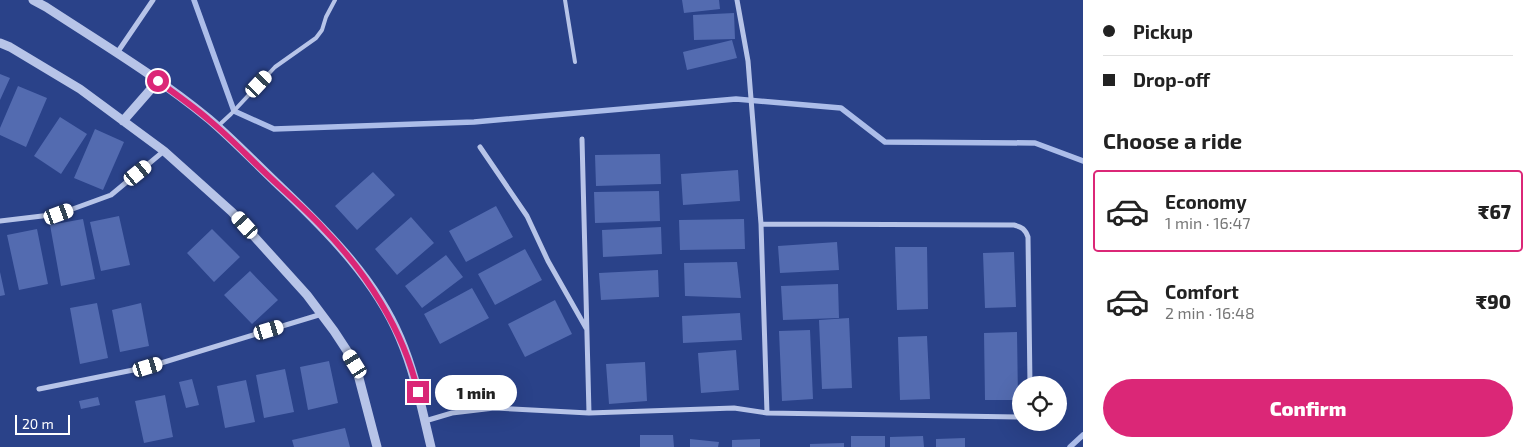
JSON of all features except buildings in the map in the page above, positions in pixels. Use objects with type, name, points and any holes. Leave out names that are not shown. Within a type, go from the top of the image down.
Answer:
[{"type":"street","points":[[33,0],[158,81],[217,127],[323,228],[362,274],[400,337],[414,377],[431,447]]},
{"type":"street","points":[[117,54],[153,0]]},
{"type":"street","points":[[737,0],[748,61],[761,224],[767,413]]},
{"type":"street","points":[[0,42],[80,89],[164,151],[232,212],[307,295],[334,331],[355,364],[377,447]]},
{"type":"street","points":[[123,121],[158,81]]},
{"type":"street","points":[[582,139],[589,413]]},
{"type":"street","points":[[480,147],[527,216],[548,261],[586,329]]},
{"type":"street","points":[[0,221],[59,214],[111,195],[164,151]]},
{"type":"street","points":[[761,224],[1014,225],[1021,227],[1025,230],[1028,237],[1030,376]]},
{"type":"street","points":[[39,389],[148,367],[322,314]]},
{"type":"street","points":[[425,420],[452,413],[494,408],[589,413],[734,408],[767,413],[1012,417]]},
{"type":"lane","points":[[217,127],[275,67],[316,38],[322,30],[335,0]]},
{"type":"lane","points":[[565,0],[575,62]]},
{"type":"waterway","points":[[194,0],[234,111],[274,129],[474,122],[736,99],[841,108],[885,142],[1035,143],[1083,161]]},
{"type":"waterway","points":[[1070,447],[1083,435]]},
{"type":"route","points":[[158,81],[209,120],[323,228],[362,274],[400,337],[418,392]]}]
